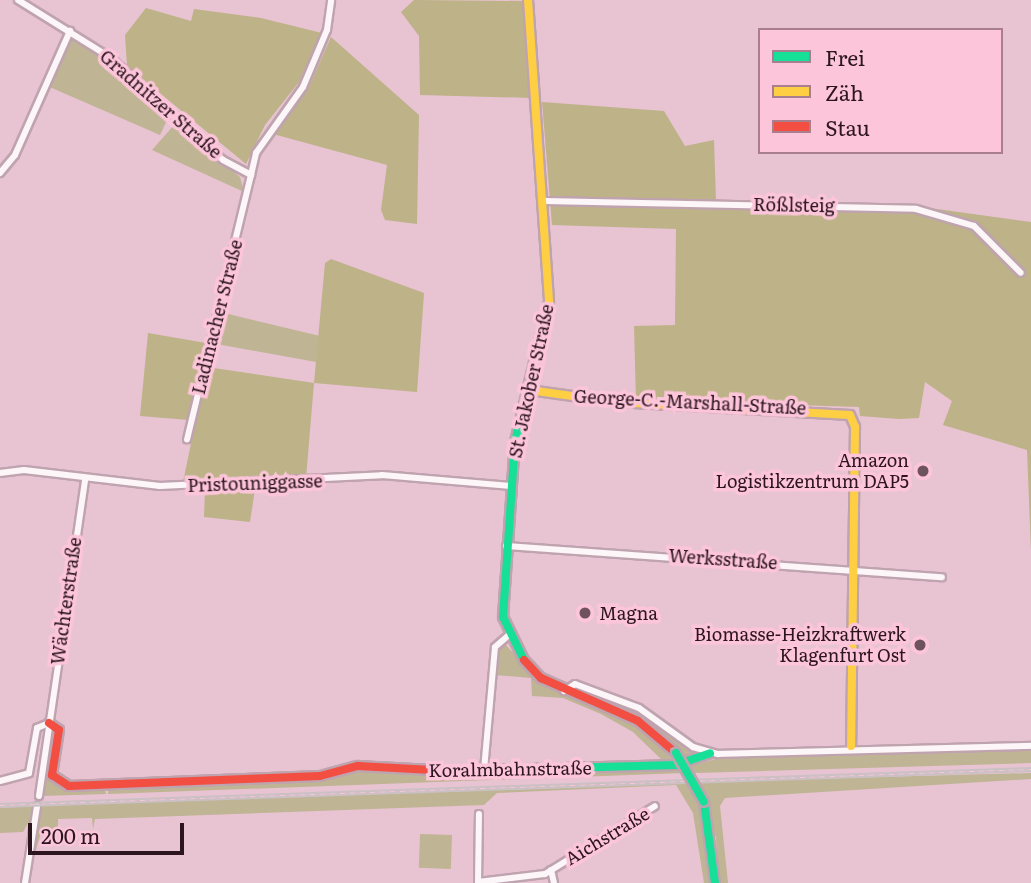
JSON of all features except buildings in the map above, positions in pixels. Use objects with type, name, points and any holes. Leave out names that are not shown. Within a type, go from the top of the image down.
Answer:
[{"type":"street","name":"Gradnitzer Straße","points":[[18,0],[111,58],[223,160],[251,175]]},
{"type":"street","points":[[251,175],[261,144],[303,87],[327,30],[331,0]]},
{"type":"street","name":"St. Jakober Straße","points":[[528,0],[545,201],[549,302],[510,486],[501,601],[509,635],[531,669],[564,691],[638,721],[676,753],[705,802],[715,883]]},
{"type":"street","points":[[0,173],[15,155],[70,32]]},
{"type":"street","name":"Ladinacher Straße","points":[[187,439],[249,196],[251,175]]},
{"type":"street","name":"Rößlsteig","points":[[545,201],[916,209],[974,226],[1021,273]]},
{"type":"street","name":"George-C.-Marshall-Straße","points":[[529,390],[616,402],[850,415],[855,427],[854,569]]},
{"type":"street","name":"Pristouniggasse","points":[[0,473],[24,470],[85,480],[245,485],[382,475],[510,486]]},
{"type":"street","name":"Wächterstraße","points":[[38,796],[85,480]]},
{"type":"street","name":"Werksstraße","points":[[505,546],[942,577]]},
{"type":"street","points":[[851,746],[854,569]]},
{"type":"street","points":[[484,769],[495,647],[509,635]]},
{"type":"street","points":[[564,691],[575,684],[639,708],[710,753]]},
{"type":"street","points":[[0,781],[29,773],[37,728],[49,723]]},
{"type":"street","name":"Koralmbahnstraße","points":[[49,723],[59,730],[52,775],[69,786],[320,776],[358,766],[384,772],[684,765],[710,753],[1031,746]]},
{"type":"street","points":[[25,883],[37,806]]},
{"type":"street","name":"Aichstraße","points":[[478,882],[551,870],[655,807]]},
{"type":"street","points":[[478,882],[479,814]]},
{"type":"street","points":[[551,870],[554,883]]},
{"type":"shaded area","points":[[414,0],[523,1],[533,98],[420,95],[419,36],[401,12]]},
{"type":"shaded area","points":[[146,8],[191,21],[194,9],[261,18],[322,33],[299,82],[265,125],[246,164],[127,66],[125,35]]},
{"type":"shaded area","points":[[331,37],[419,115],[417,224],[385,220],[381,210],[387,165],[273,134],[308,89]]},
{"type":"shaded area","points":[[77,38],[111,60],[168,118],[160,135],[45,85],[69,39]]},
{"type":"shaded area","points":[[542,102],[664,111],[685,146],[714,140],[716,201],[908,205],[1031,222],[1031,551],[1027,450],[943,425],[952,401],[925,382],[919,418],[860,416],[859,407],[636,400],[634,326],[675,325],[676,229],[552,225]]},
{"type":"shaded area","points":[[175,124],[240,177],[244,192],[152,150]]},
{"type":"shaded area","points":[[331,259],[424,293],[417,392],[314,383],[325,263]]},
{"type":"shaded area","points":[[220,312],[320,336],[316,362],[211,343]]},
{"type":"shaded area","points":[[148,333],[206,343],[189,420],[140,416]]},
{"type":"shaded area","points":[[207,367],[314,383],[306,478],[183,482]]},
{"type":"shaded area","points":[[255,489],[250,522],[204,517],[205,490]]},
{"type":"shaded area","points":[[505,644],[544,686],[637,727],[677,763],[666,764],[633,732],[601,714],[563,698],[532,696],[531,678],[495,675],[498,648]]},
{"type":"shaded area","points":[[573,688],[631,706],[704,753],[688,763],[647,722]]},
{"type":"shaded area","points":[[57,728],[54,782],[104,787],[106,794],[41,796],[50,729]]},
{"type":"shaded area","points":[[1031,748],[1031,763],[695,773],[691,766],[726,756]]},
{"type":"shaded area","points":[[680,767],[684,773],[108,794],[109,787],[326,778],[363,768]]},
{"type":"shaded area","points":[[1031,773],[1031,779],[725,798],[720,806],[728,883],[718,883],[716,838],[700,782]]},
{"type":"shaded area","points":[[689,782],[704,819],[710,883],[704,883],[693,813],[676,785],[497,793],[484,805],[95,819],[93,829],[92,818],[58,819],[58,830],[42,830],[31,866],[40,806]]},
{"type":"shaded area","points":[[35,806],[25,861],[28,823],[23,832],[0,833],[0,808]]},
{"type":"shaded area","points":[[420,834],[452,835],[451,869],[419,868]]},
{"type":"railway","points":[[0,805],[1031,769]]},
{"type":"traffic: fast","points":[[524,660],[503,617],[515,442],[537,350]]},
{"type":"traffic: fast","points":[[676,753],[704,802]]},
{"type":"traffic: fast","points":[[451,771],[676,765],[710,753]]},
{"type":"traffic: fast","points":[[704,802],[715,883]]},
{"type":"traffic: slow","points":[[528,0],[549,302],[537,350]]},
{"type":"traffic: slow","points":[[529,390],[616,402],[850,415],[855,427],[851,746]]},
{"type":"traffic: jam","points":[[524,660],[541,678],[638,721],[676,753]]},
{"type":"traffic: jam","points":[[49,723],[59,730],[52,775],[69,786],[320,776],[358,766],[451,771]]},
{"type":"place","name":"Amazon Logistikzentrum DAP5","points":[[923,471]]},
{"type":"place","name":"Magna","points":[[585,613]]},
{"type":"place","name":"Biomasse-Heizkraftwerk Klagenfurt Ost","points":[[920,645]]}]
